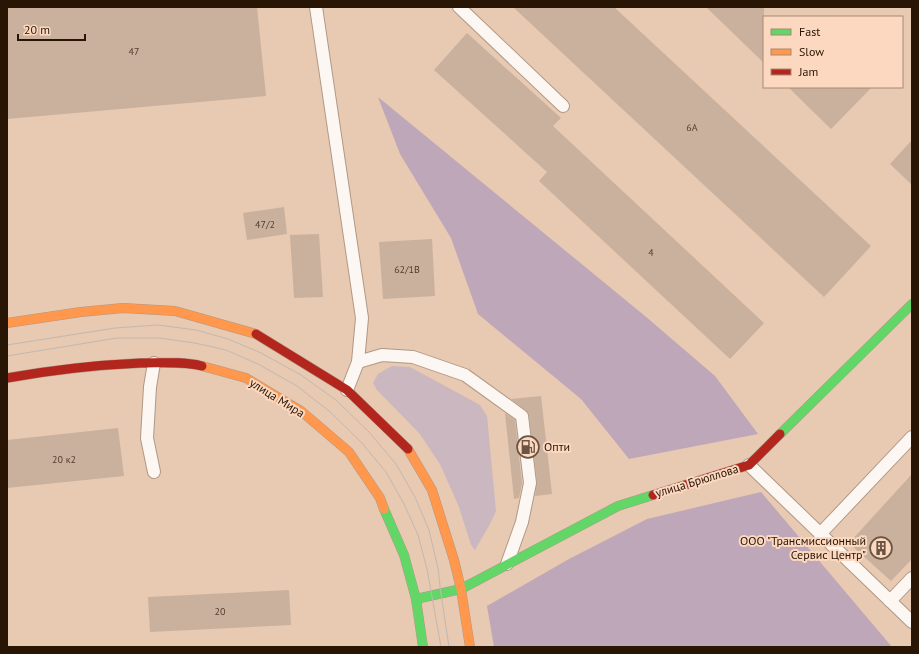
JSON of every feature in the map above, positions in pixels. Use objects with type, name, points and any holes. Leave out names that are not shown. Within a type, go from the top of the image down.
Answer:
[{"type":"street","name":"улица Брюллова","points":[[416,599],[461,588],[618,506],[749,465],[912,304]]},
{"type":"street","points":[[7,323],[81,312],[123,308],[175,311],[259,335],[347,390],[407,446],[432,490],[454,560],[461,588],[470,647]]},
{"type":"street","name":"улица Мира","points":[[7,378],[35,373],[97,366],[154,363],[194,364],[246,378],[300,410],[349,452],[380,498],[404,555],[416,599],[423,647]]},
{"type":"lane","points":[[316,7],[362,318],[358,362],[347,390]]},
{"type":"lane","points":[[459,7],[563,106]]},
{"type":"lane","points":[[358,362],[382,355],[413,357],[465,376],[522,416],[530,483],[522,522],[507,564]]},
{"type":"lane","points":[[154,363],[150,387],[147,438],[154,472]]},
{"type":"lane","points":[[820,534],[912,437]]},
{"type":"lane","points":[[749,465],[912,622]]},
{"type":"lane","points":[[890,601],[912,578]]},
{"type":"shaded area","points":[[378,97],[645,316],[715,376],[758,434],[629,459],[581,399],[478,314],[451,238],[400,154]]},
{"type":"shaded area","points":[[392,366],[410,367],[480,405],[487,416],[496,511],[475,550],[471,545],[459,507],[440,464],[419,433],[377,390],[373,383],[378,374]]},
{"type":"shaded area","points":[[761,492],[892,647],[494,647],[487,606],[569,559],[647,519]]},
{"type":"building","points":[[7,7],[257,7],[266,96],[7,119]]},
{"type":"building","points":[[513,7],[614,7],[871,246],[824,297]]},
{"type":"building","points":[[706,7],[764,7],[763,62]]},
{"type":"building","points":[[467,33],[561,118],[553,126],[764,323],[730,359],[539,181],[547,172],[434,70]]},
{"type":"building","points":[[789,88],[871,88],[831,129]]},
{"type":"building","points":[[912,140],[912,185],[890,164]]},
{"type":"building","points":[[284,207],[287,234],[247,240],[243,213]]},
{"type":"building","points":[[319,234],[323,297],[294,298],[290,235]]},
{"type":"building","points":[[432,239],[435,296],[383,299],[379,242]]},
{"type":"building","points":[[541,396],[552,494],[535,496],[537,482],[529,415],[526,410],[511,399]]},
{"type":"building","points":[[505,413],[515,420],[522,483],[519,498],[514,499]]},
{"type":"building","points":[[118,428],[124,476],[7,488],[7,440]]},
{"type":"building","points":[[912,474],[912,559],[891,581],[849,543]]},
{"type":"building","points":[[289,590],[291,625],[150,632],[148,597]]},
{"type":"tram line","points":[[7,345],[115,328],[158,325],[196,330],[228,339],[261,353],[301,375],[336,400],[369,432],[396,464],[415,497],[429,530],[438,568],[449,647]]},
{"type":"tram line","points":[[7,356],[117,338],[159,338],[195,343],[226,350],[258,364],[297,386],[329,411],[361,442],[386,472],[404,504],[418,535],[427,569],[441,647]]},
{"type":"traffic: fast","points":[[780,434],[912,304]]},
{"type":"traffic: fast","points":[[416,599],[461,589],[618,506],[653,495]]},
{"type":"traffic: fast","points":[[384,509],[404,555],[416,599],[423,647]]},
{"type":"traffic: slow","points":[[7,323],[81,312],[123,308],[175,311],[256,334]]},
{"type":"traffic: slow","points":[[202,366],[246,378],[301,411],[349,452],[380,498],[384,509]]},
{"type":"traffic: slow","points":[[408,449],[432,490],[454,560],[461,589],[470,647]]},
{"type":"traffic: jam","points":[[256,334],[347,390],[408,449]]},
{"type":"traffic: jam","points":[[7,378],[74,368],[124,364],[187,363],[202,366]]},
{"type":"traffic: jam","points":[[653,495],[749,465],[780,434]]},
{"type":"place","name":"Опти","points":[[528,447]]},
{"type":"place","name":"ООО \"Трансмиссионный Сервис Центр\"","points":[[881,548]]}]
